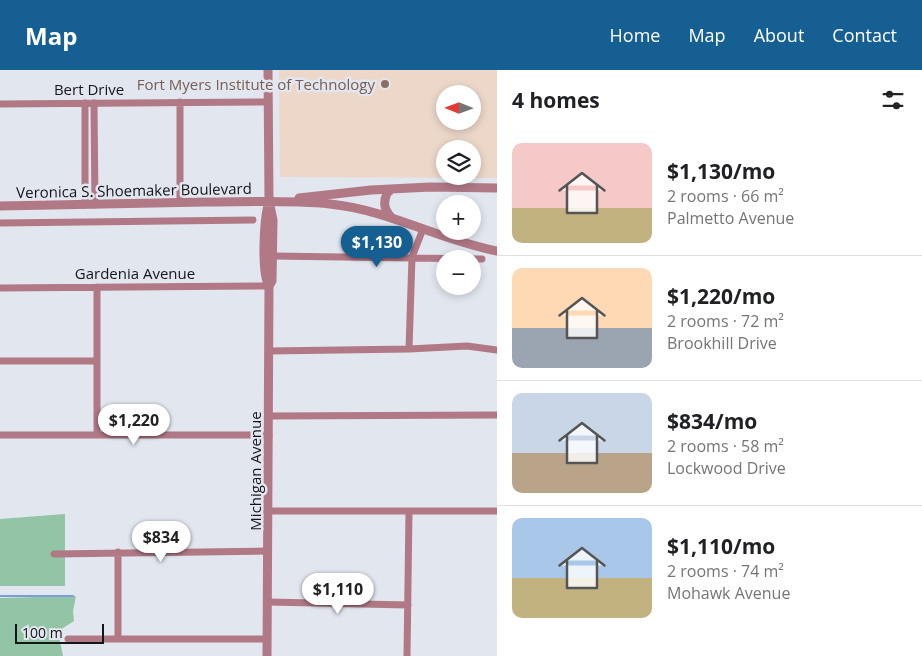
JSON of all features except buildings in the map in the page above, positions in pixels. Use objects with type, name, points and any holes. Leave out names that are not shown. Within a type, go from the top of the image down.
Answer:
[{"type":"street","name":"Michigan Avenue","points":[[268,70],[269,201],[273,220],[272,281],[269,286]]},
{"type":"street","points":[[180,102],[180,202]]},
{"type":"street","name":"Bert Drive","points":[[0,104],[268,102]]},
{"type":"street","points":[[84,103],[84,205]]},
{"type":"street","points":[[94,103],[94,205]]},
{"type":"street","name":"Veronica S. Shoemaker Boulevard","points":[[269,201],[392,189],[430,187],[497,188]]},
{"type":"street","points":[[392,189],[387,193],[384,204],[386,211],[392,217]]},
{"type":"street","name":"Michigan Avenue","points":[[267,656],[269,286],[266,280],[265,218],[269,201]]},
{"type":"street","name":"Veronica S. Shoemaker Boulevard","points":[[0,206],[269,201],[330,204],[366,210],[392,217],[462,243],[497,251]]},
{"type":"street","points":[[0,222],[252,220]]},
{"type":"street","points":[[409,349],[412,257],[423,229]]},
{"type":"street","points":[[272,256],[482,259]]},
{"type":"street","name":"Gardenia Avenue","points":[[0,288],[269,286]]},
{"type":"street","points":[[97,287],[97,435]]},
{"type":"street","points":[[269,351],[409,349],[467,346],[497,350]]},
{"type":"street","points":[[0,361],[97,361]]},
{"type":"street","points":[[269,416],[497,416]]},
{"type":"street","points":[[0,436],[269,435]]},
{"type":"street","points":[[268,511],[497,511]]},
{"type":"street","points":[[407,656],[409,511]]},
{"type":"street","points":[[54,554],[268,551]]},
{"type":"street","points":[[118,552],[118,639]]},
{"type":"street","points":[[268,602],[408,605]]},
{"type":"street","points":[[68,639],[268,639]]},
{"type":"shaded area","points":[[279,70],[497,70],[497,178],[481,178],[481,140],[436,140],[436,178],[280,177]]},
{"type":"green space","points":[[65,514],[65,586],[0,586],[0,519]]},
{"type":"green space","points":[[76,596],[73,611],[74,621],[58,631],[63,656],[0,656],[0,598]]},
{"type":"waterway","points":[[0,596],[73,596]]},
{"type":"place","name":"Fort Myers Institute of Technology","points":[[385,84]]}]
